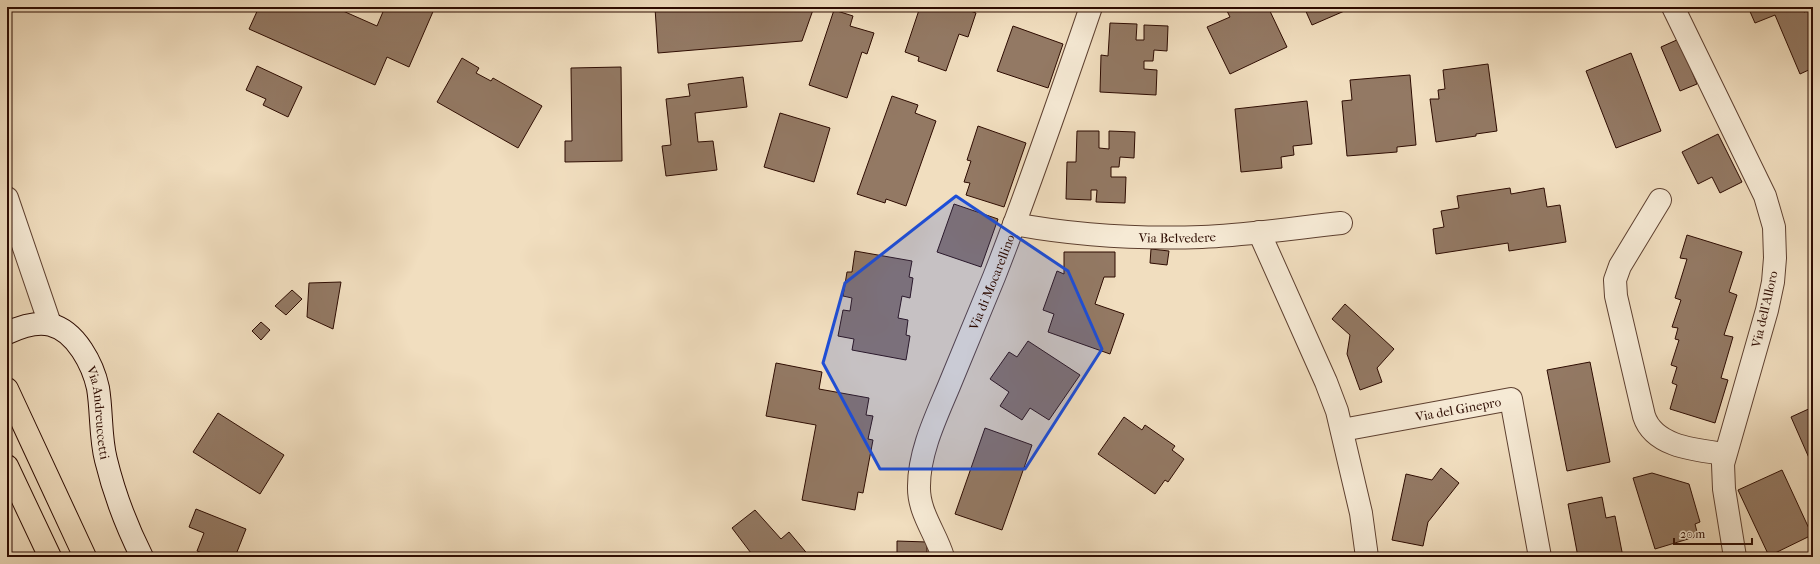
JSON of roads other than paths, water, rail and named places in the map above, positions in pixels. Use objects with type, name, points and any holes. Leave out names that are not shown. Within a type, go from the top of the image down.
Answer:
[{"type":"highway","points":[[9,395],[85,557]]},
{"type":"highway","points":[[7,466],[50,557]]},
{"type":"street","name":"Via di Mocarellino","points":[[943,557],[934,533],[923,512],[920,501],[920,471],[925,449],[939,410],[1014,224],[1091,7]]},
{"type":"street","name":"Via dell'Alloro","points":[[1673,7],[1765,196],[1774,227],[1774,269],[1770,296],[1723,464],[1724,489],[1735,557]]},
{"type":"street","points":[[7,198],[50,324],[25,326],[7,332]]},
{"type":"street","points":[[1660,200],[1620,266],[1614,280],[1616,296],[1644,416],[1650,430],[1661,438],[1693,449],[1725,454]]},
{"type":"street","name":"Via Belvedere","points":[[1014,224],[1073,233],[1156,237],[1202,237],[1341,223]]},
{"type":"street","points":[[1259,232],[1326,382],[1342,430],[1361,513],[1367,557]]},
{"type":"street","name":"Via Andreuccetti","points":[[50,324],[65,332],[76,342],[93,372],[100,401],[103,445],[109,472],[125,517],[142,557]]},
{"type":"street","name":"Via del Ginepro","points":[[1342,430],[1511,399],[1540,557]]}]
